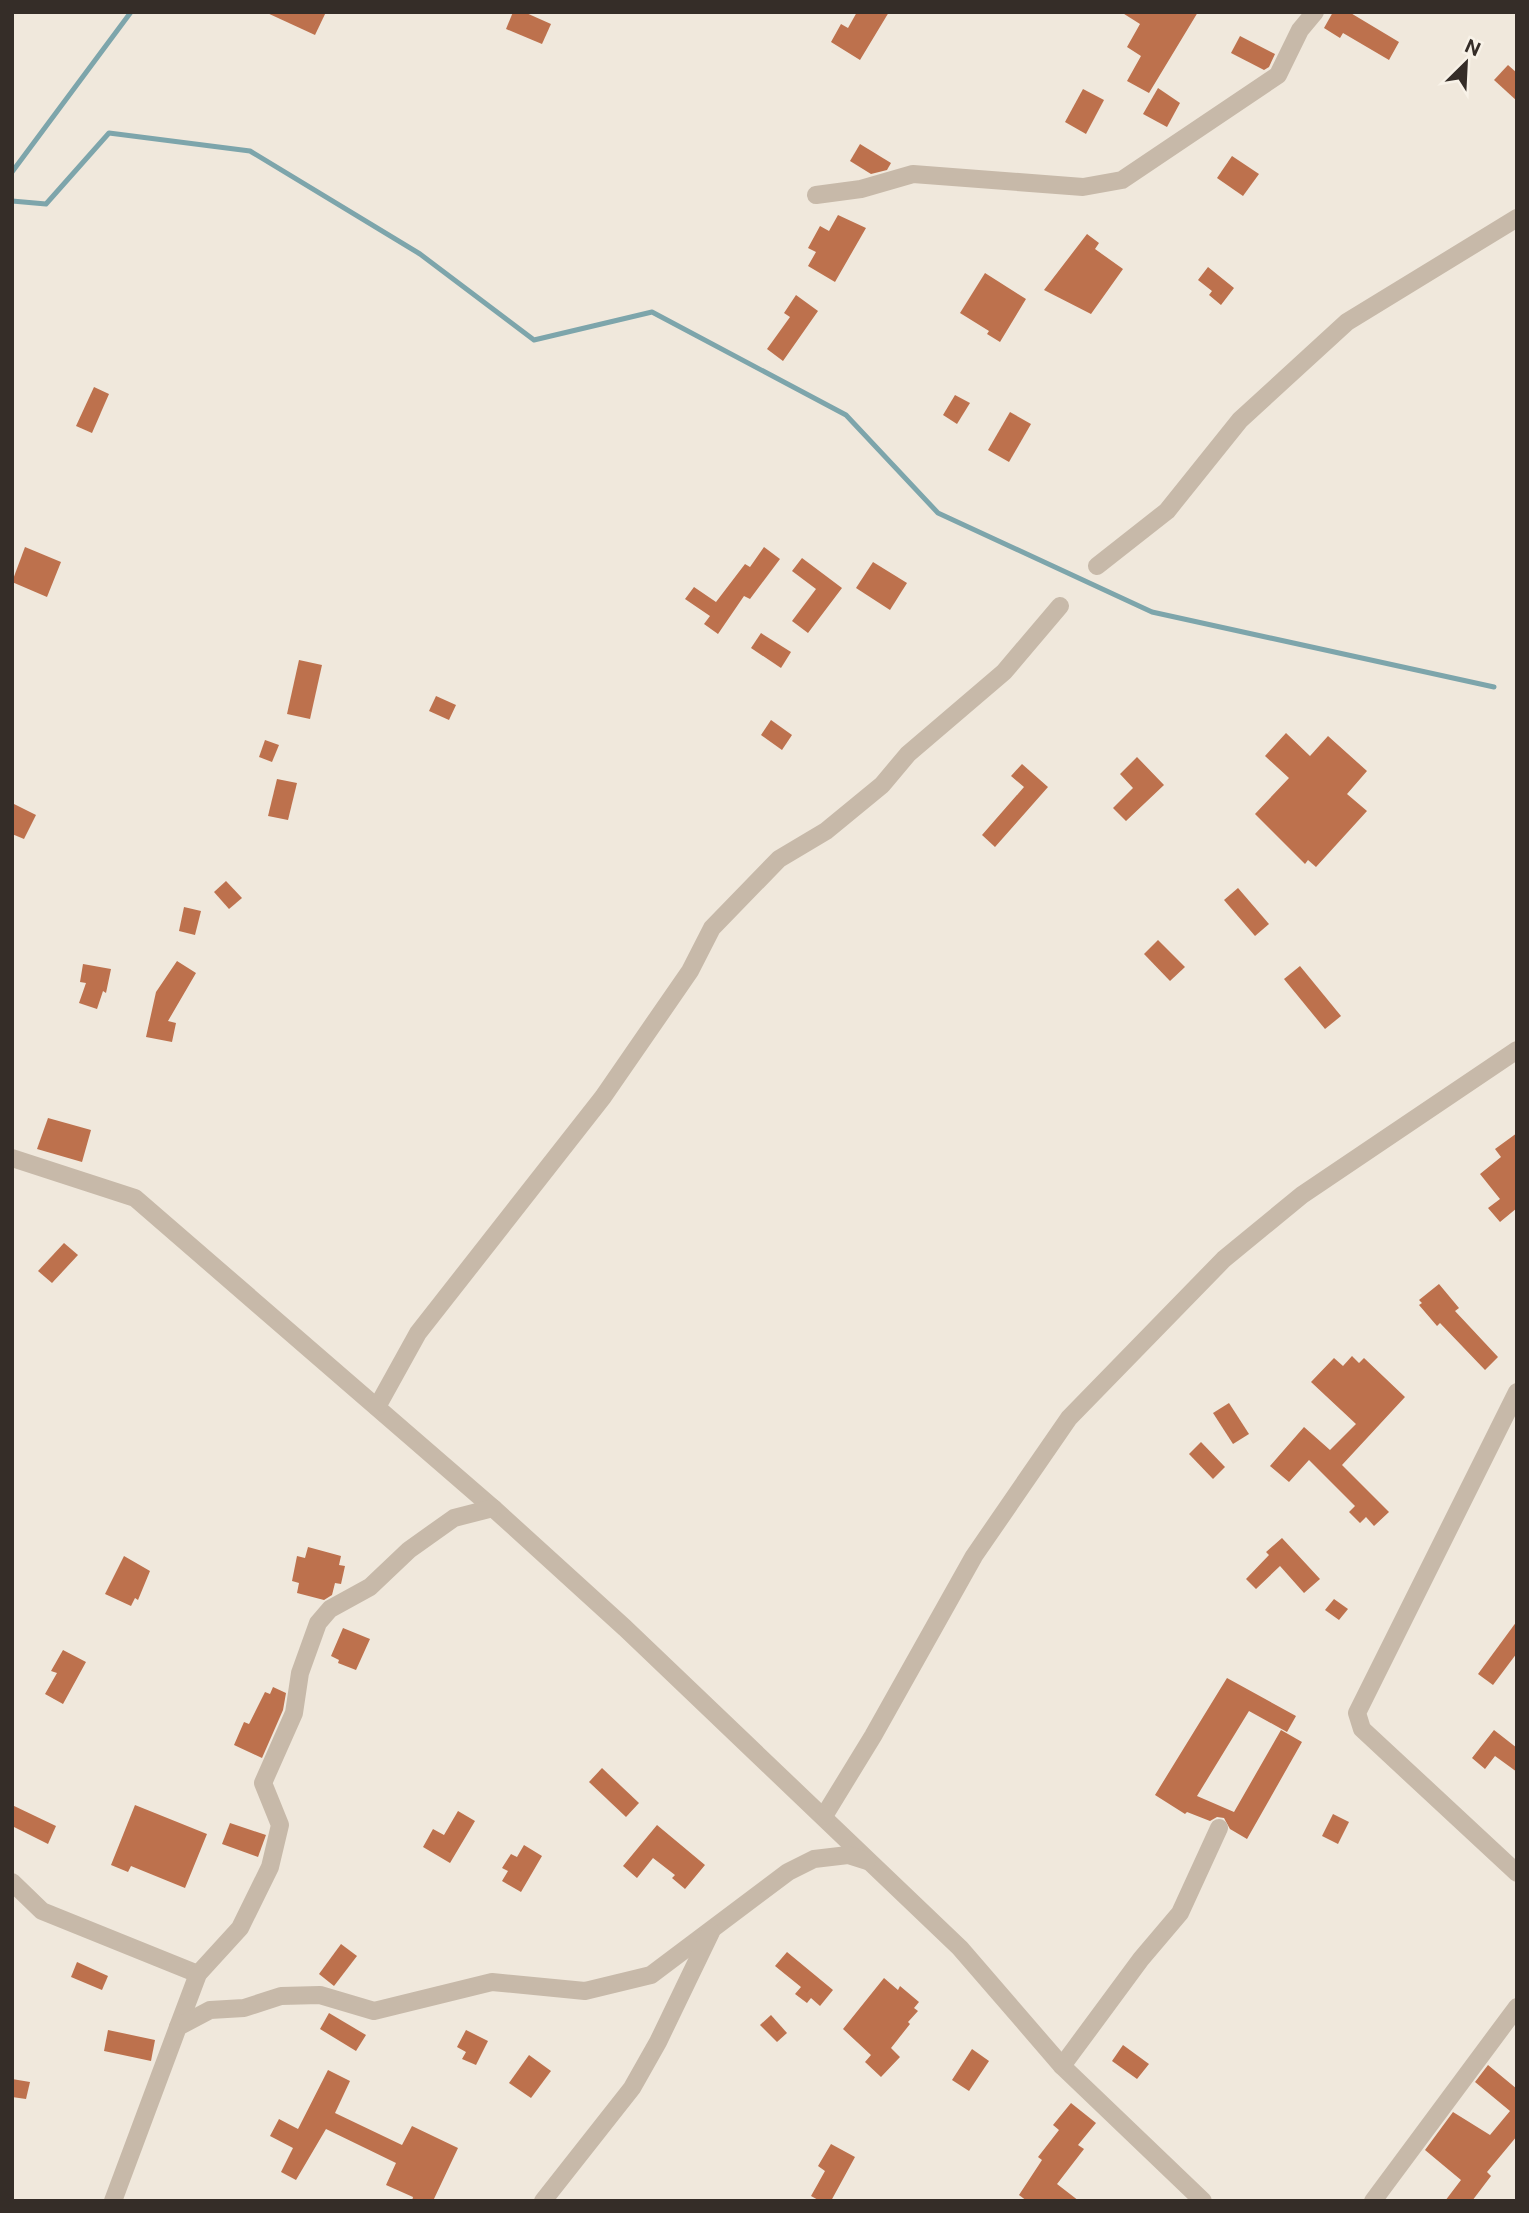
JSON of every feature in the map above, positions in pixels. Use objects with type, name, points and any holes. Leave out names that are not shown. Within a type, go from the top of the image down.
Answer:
[{"type":"street","points":[[816,195],[861,189],[913,174],[1083,187],[1122,180],[1278,75],[1300,30],[1315,12]]},
{"type":"street","points":[[1097,566],[1167,512],[1240,421],[1347,321],[1517,218]]},
{"type":"street","points":[[377,1407],[418,1333],[603,1097],[690,971],[712,929],[779,859],[826,831],[882,785],[908,754],[1004,672],[1060,606]]},
{"type":"street","points":[[824,1816],[873,1736],[974,1556],[1069,1418],[1233,1251],[1302,1195],[1517,1050]]},
{"type":"street","points":[[12,1158],[135,1198],[493,1508],[824,1816],[960,1948],[1062,2066],[1203,2201]]},
{"type":"street","points":[[1517,1392],[1357,1713],[1362,1729],[1517,1873]]},
{"type":"street","points":[[113,2201],[198,1974],[240,1928],[270,1867],[280,1825],[263,1783],[294,1713],[300,1674],[318,1623],[330,1609],[370,1587],[409,1549],[454,1518],[493,1508]]},
{"type":"street","points":[[1062,2066],[1141,1959],[1180,1913],[1219,1828]]},
{"type":"street","points":[[178,2026],[210,2010],[244,2008],[281,1996],[320,1995],[374,2011],[492,1982],[584,1991],[651,1975],[788,1872],[814,1859],[848,1855],[870,1862]]},
{"type":"street","points":[[12,1882],[42,1910],[198,1974]]},
{"type":"street","points":[[543,2201],[632,2088],[658,2042],[712,1930]]},
{"type":"street","points":[[1373,2201],[1517,2007]]},
{"type":"building","points":[[265,12],[326,12],[315,35]]},
{"type":"building","points":[[513,12],[524,12],[551,24],[542,44],[506,29]]},
{"type":"building","points":[[857,12],[889,12],[860,60],[831,42],[841,24],[848,28]]},
{"type":"building","points":[[1121,12],[1198,12],[1149,93],[1127,81],[1141,56],[1127,47],[1140,24]]},
{"type":"building","points":[[1333,12],[1349,12],[1399,42],[1389,60],[1343,33],[1340,38],[1324,28]]},
{"type":"building","points":[[1240,36],[1275,54],[1269,67],[1264,70],[1231,53]]},
{"type":"building","points":[[1508,65],[1517,73],[1517,101],[1494,80]]},
{"type":"building","points":[[1158,88],[1180,103],[1167,127],[1143,114]]},
{"type":"building","points":[[1083,89],[1104,100],[1086,134],[1065,122]]},
{"type":"building","points":[[860,144],[891,163],[887,170],[871,174],[850,161]]},
{"type":"building","points":[[1232,156],[1259,174],[1243,196],[1217,178]]},
{"type":"building","points":[[838,215],[866,228],[835,282],[808,266],[816,252],[808,248],[820,226],[829,231]]},
{"type":"building","points":[[1087,234],[1099,243],[1095,249],[1123,269],[1091,314],[1044,290]]},
{"type":"building","points":[[1208,267],[1234,288],[1221,305],[1209,295],[1212,291],[1198,280]]},
{"type":"building","points":[[985,273],[1026,299],[1000,342],[987,334],[989,331],[960,313]]},
{"type":"building","points":[[796,295],[818,311],[783,361],[767,349],[790,317],[784,313]]},
{"type":"building","points":[[94,387],[109,394],[92,433],[76,426]]},
{"type":"building","points":[[955,395],[970,403],[957,424],[943,415]]},
{"type":"building","points":[[1010,412],[1031,424],[1009,462],[988,450]]},
{"type":"building","points":[[25,547],[61,562],[47,597],[12,582]]},
{"type":"building","points":[[764,547],[780,559],[750,599],[744,596],[718,634],[704,624],[710,616],[685,599],[694,587],[716,602],[745,564],[750,567]]},
{"type":"building","points":[[802,558],[842,588],[808,633],[792,621],[816,589],[792,571]]},
{"type":"building","points":[[873,562],[907,583],[890,610],[856,588]]},
{"type":"building","points":[[761,633],[791,652],[781,668],[751,648]]},
{"type":"building","points":[[299,660],[322,665],[310,719],[287,714]]},
{"type":"building","points":[[436,696],[456,705],[449,720],[429,711]]},
{"type":"building","points":[[771,720],[792,735],[782,750],[761,735]]},
{"type":"building","points":[[1286,733],[1310,756],[1328,736],[1367,771],[1347,794],[1367,811],[1316,867],[1308,860],[1305,864],[1255,814],[1289,778],[1265,756]]},
{"type":"building","points":[[265,740],[279,745],[272,762],[259,757]]},
{"type":"building","points":[[1137,757],[1164,785],[1126,821],[1113,808],[1133,788],[1120,774]]},
{"type":"building","points":[[1022,764],[1048,787],[995,847],[982,835],[1024,787],[1011,776]]},
{"type":"building","points":[[277,779],[297,783],[288,820],[268,816]]},
{"type":"building","points":[[12,803],[36,815],[24,839],[12,834]]},
{"type":"building","points":[[226,881],[242,898],[229,909],[214,892]]},
{"type":"building","points":[[1238,888],[1269,924],[1255,936],[1224,900]]},
{"type":"building","points":[[184,907],[201,911],[195,935],[179,931]]},
{"type":"building","points":[[1158,940],[1185,967],[1170,981],[1144,954]]},
{"type":"building","points":[[177,961],[196,973],[168,1021],[176,1023],[172,1042],[146,1037],[156,992]]},
{"type":"building","points":[[83,964],[111,969],[106,993],[103,991],[97,1009],[79,1003],[86,983],[80,982]]},
{"type":"building","points":[[1300,966],[1341,1016],[1325,1029],[1284,979]]},
{"type":"building","points":[[48,1118],[91,1130],[82,1162],[37,1149]]},
{"type":"building","points":[[1517,1133],[1517,1208],[1500,1222],[1488,1208],[1500,1199],[1480,1174],[1501,1157],[1495,1149]]},
{"type":"building","points":[[64,1243],[78,1255],[52,1283],[38,1271]]},
{"type":"building","points":[[1439,1284],[1459,1308],[1455,1311],[1498,1357],[1485,1370],[1440,1323],[1437,1326],[1419,1305],[1422,1303],[1419,1300]]},
{"type":"building","points":[[1352,1356],[1359,1363],[1364,1358],[1405,1397],[1342,1465],[1389,1512],[1374,1526],[1366,1517],[1360,1523],[1349,1512],[1355,1506],[1309,1460],[1289,1482],[1270,1466],[1304,1427],[1330,1450],[1356,1424],[1311,1382],[1334,1358],[1343,1366]]},
{"type":"building","points":[[1229,1403],[1249,1434],[1233,1444],[1213,1413]]},
{"type":"building","points":[[1201,1442],[1225,1467],[1213,1479],[1189,1454]]},
{"type":"building","points":[[1282,1538],[1320,1579],[1304,1593],[1280,1566],[1256,1589],[1246,1579],[1269,1555],[1266,1552]]},
{"type":"building","points":[[308,1547],[341,1556],[339,1565],[345,1566],[341,1584],[335,1583],[332,1595],[324,1600],[297,1593],[299,1583],[292,1581],[297,1556],[305,1558]]},
{"type":"building","points":[[124,1556],[150,1571],[138,1600],[135,1598],[131,1606],[105,1594]]},
{"type":"building","points":[[1334,1599],[1348,1609],[1339,1620],[1325,1610]]},
{"type":"building","points":[[1517,1621],[1517,1653],[1493,1685],[1478,1674]]},
{"type":"building","points":[[343,1628],[370,1639],[356,1670],[338,1663],[339,1660],[331,1656]]},
{"type":"building","points":[[63,1650],[86,1662],[63,1704],[45,1694],[57,1673],[51,1671]]},
{"type":"building","points":[[1227,1678],[1296,1716],[1287,1732],[1249,1711],[1197,1796],[1234,1812],[1281,1730],[1302,1742],[1247,1839],[1230,1829],[1224,1818],[1217,1817],[1210,1821],[1187,1812],[1185,1814],[1155,1795]]},
{"type":"building","points":[[273,1687],[286,1693],[283,1710],[262,1758],[234,1745],[244,1722],[249,1724],[265,1692],[270,1694]]},
{"type":"building","points":[[1494,1730],[1517,1748],[1517,1772],[1495,1756],[1485,1769],[1472,1758]]},
{"type":"building","points":[[602,1768],[639,1803],[626,1817],[589,1782]]},
{"type":"building","points":[[12,1805],[56,1826],[48,1844],[12,1826]]},
{"type":"building","points":[[135,1805],[207,1834],[185,1888],[131,1866],[128,1872],[111,1865]]},
{"type":"building","points":[[458,1811],[475,1821],[450,1863],[423,1847],[433,1829],[444,1835]]},
{"type":"building","points":[[1333,1814],[1349,1822],[1338,1844],[1322,1836]]},
{"type":"building","points":[[230,1823],[266,1835],[258,1857],[222,1844]]},
{"type":"building","points":[[657,1825],[705,1865],[685,1889],[672,1878],[675,1875],[653,1858],[637,1878],[623,1866]]},
{"type":"building","points":[[524,1845],[542,1856],[521,1892],[502,1881],[508,1871],[502,1868],[511,1854],[517,1857]]},
{"type":"building","points":[[341,1944],[357,1956],[334,1986],[319,1974]]},
{"type":"building","points":[[787,1952],[833,1990],[820,2006],[811,1998],[807,2003],[795,1994],[801,1987],[775,1966]]},
{"type":"building","points":[[77,1962],[108,1976],[102,1990],[71,1977]]},
{"type":"building","points":[[884,1978],[898,1990],[900,1986],[919,2002],[914,2008],[918,2011],[891,2048],[900,2057],[881,2077],[865,2062],[871,2055],[843,2029]]},
{"type":"building","points":[[329,2013],[366,2035],[356,2051],[320,2029]]},
{"type":"building","points":[[771,2015],[787,2033],[777,2042],[760,2025]]},
{"type":"building","points":[[108,2030],[155,2040],[151,2061],[104,2051]]},
{"type":"building","points":[[466,2030],[488,2041],[476,2065],[462,2059],[466,2052],[457,2047]]},
{"type":"building","points":[[1123,2045],[1149,2064],[1137,2079],[1112,2061]]},
{"type":"building","points":[[972,2049],[989,2061],[969,2091],[952,2080]]},
{"type":"building","points":[[529,2055],[551,2071],[531,2098],[509,2083]]},
{"type":"building","points":[[1488,2065],[1517,2089],[1517,2136],[1487,2172],[1491,2176],[1472,2201],[1445,2201],[1461,2180],[1425,2150],[1453,2112],[1490,2135],[1510,2111],[1475,2082]]},
{"type":"building","points":[[328,2070],[350,2081],[335,2113],[402,2145],[412,2126],[458,2148],[433,2201],[412,2201],[413,2197],[386,2185],[396,2163],[326,2129],[296,2180],[281,2172],[293,2148],[270,2136],[279,2119],[298,2129]]},
{"type":"building","points":[[12,2079],[30,2082],[26,2099],[12,2097]]},
{"type":"building","points":[[1071,2103],[1096,2123],[1078,2145],[1084,2149],[1057,2184],[1079,2201],[1027,2201],[1019,2195],[1042,2160],[1038,2157],[1059,2130],[1053,2125]]},
{"type":"building","points":[[831,2144],[855,2157],[831,2201],[820,2201],[811,2196],[825,2171],[818,2166]]},
{"type":"waterway","points":[[12,172],[131,12]]},
{"type":"waterway","points":[[12,201],[46,204],[109,133],[250,151],[420,254],[534,340],[652,312],[846,415],[938,513],[1152,612],[1494,687]]}]
